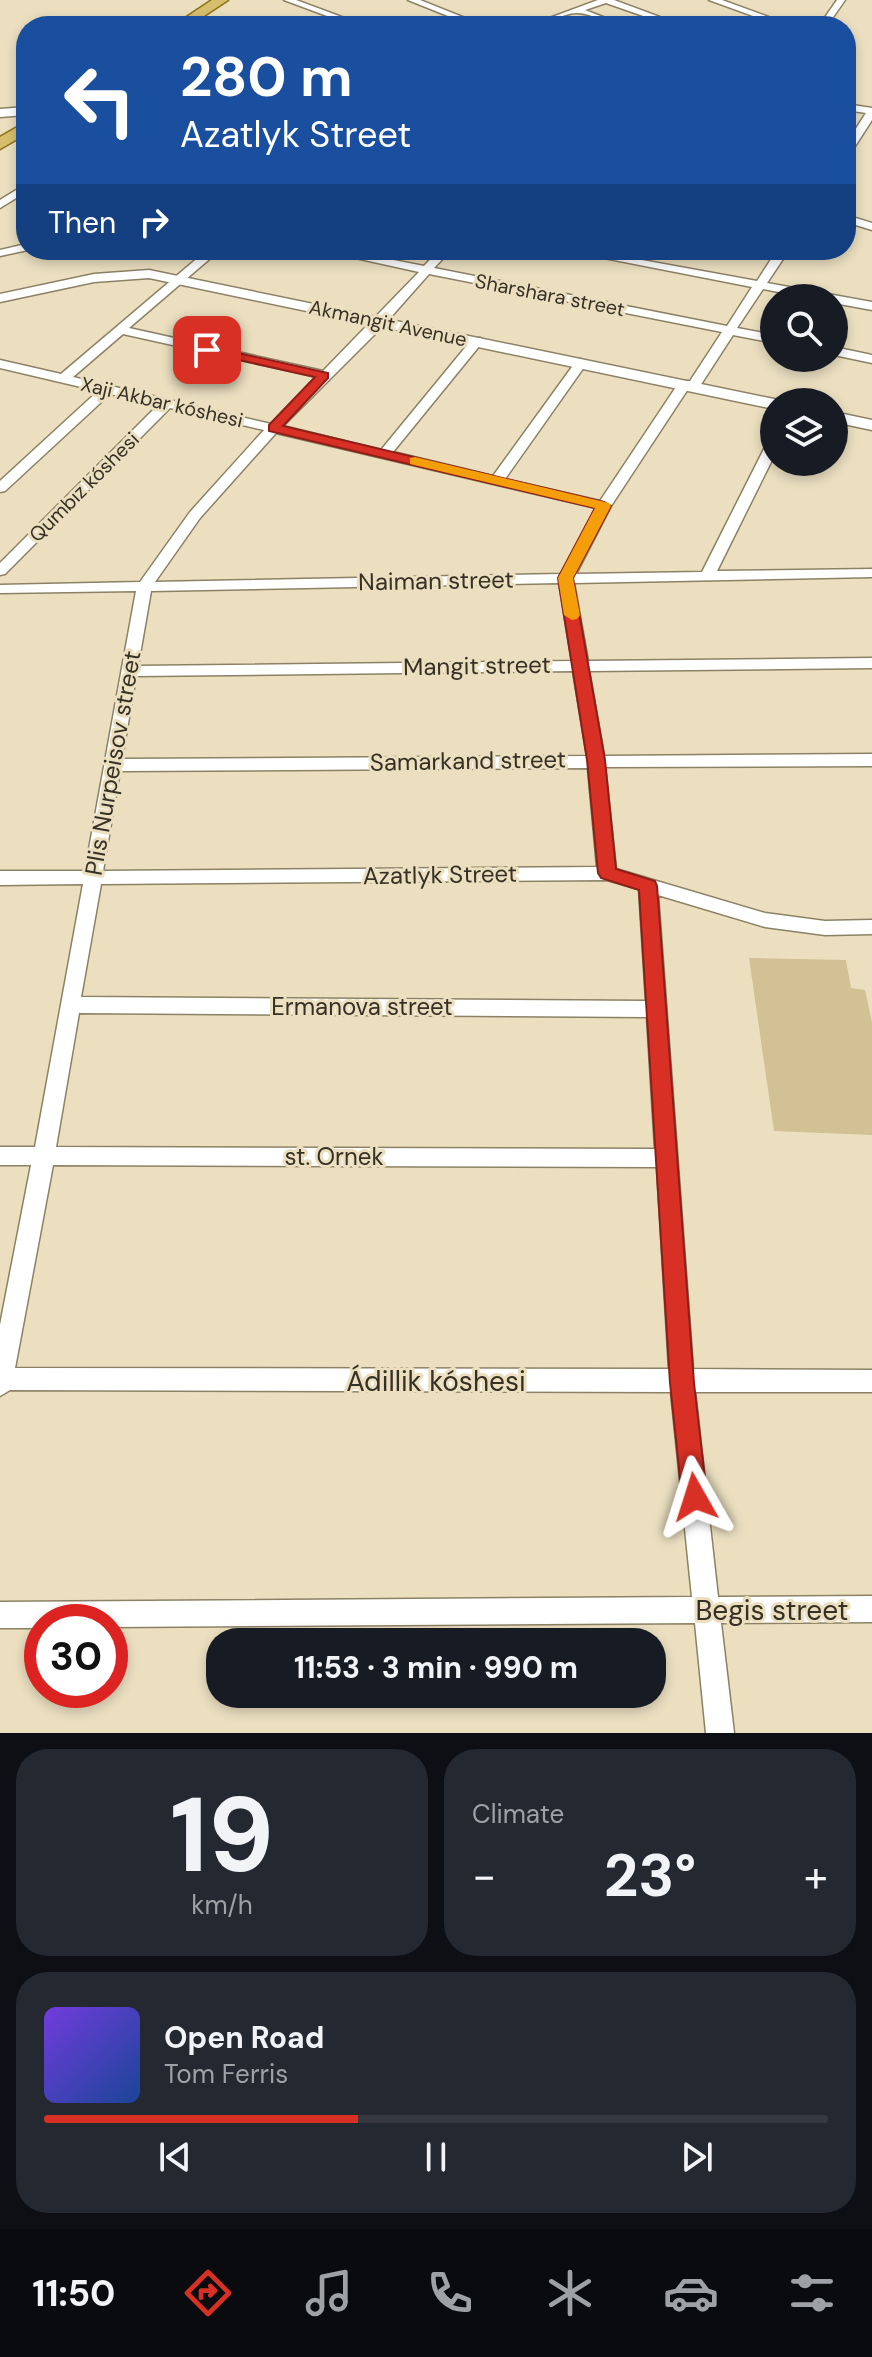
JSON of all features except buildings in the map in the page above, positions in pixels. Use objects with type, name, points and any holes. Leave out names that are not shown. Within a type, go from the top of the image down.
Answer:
[{"type":"main road","points":[[196,16],[221,0]]},
{"type":"street","points":[[288,0],[332,16]]},
{"type":"street","points":[[412,0],[454,16]]},
{"type":"street","points":[[560,16],[606,0],[652,16]]},
{"type":"street","points":[[713,0],[761,16]]},
{"type":"street","points":[[576,10],[593,16]]},
{"type":"street","points":[[856,137],[872,112]]},
{"type":"street","points":[[63,379],[202,260]]},
{"type":"street","name":"Sharshara street","points":[[376,260],[760,336]]},
{"type":"street","name":"Plis Nurpeisov street","points":[[0,1381],[44,1155],[144,587],[170,544],[323,375],[380,321],[436,260]]},
{"type":"street","points":[[623,260],[759,285]]},
{"type":"street","points":[[607,873],[596,760],[566,578],[604,506],[730,331],[776,260]]},
{"type":"street","name":"Akmangit Avenue","points":[[0,298],[120,274],[149,274],[760,401]]},
{"type":"street","points":[[848,301],[872,306]]},
{"type":"street","points":[[120,330],[323,375]]},
{"type":"street","points":[[385,454],[477,341]]},
{"type":"street","points":[[848,354],[872,359]]},
{"type":"street","points":[[497,480],[581,363]]},
{"type":"street","name":"Xaji Akbar kóshesi","points":[[3,367],[604,506]]},
{"type":"street","points":[[0,488],[108,389]]},
{"type":"street","name":"Qumbız kóshesi","points":[[0,571],[168,403]]},
{"type":"street","points":[[848,420],[872,425]]},
{"type":"street","points":[[707,576],[760,471]]},
{"type":"street","name":"Naiman street","points":[[0,589],[872,573]]},
{"type":"street","name":"Mangit street","points":[[129,671],[872,663]]},
{"type":"street","name":"Samarkand street","points":[[112,765],[872,760]]},
{"type":"street","name":"Azatlyk Street","points":[[0,878],[607,873],[765,920],[825,928],[872,927]]},
{"type":"street","points":[[648,886],[682,1383],[720,1733]]},
{"type":"street","name":"Ermanova street","points":[[69,1005],[655,1009]]},
{"type":"street","name":"st. Ornek","points":[[0,1156],[668,1158]]},
{"type":"street","name":"Ádillik kóshesi","points":[[0,1381],[872,1381]]},
{"type":"street","name":"Begis street","points":[[0,1615],[872,1609]]},
{"type":"shaded area","points":[[749,958],[846,960],[851,988],[865,990],[872,1022],[872,1135],[774,1131]]},
{"type":"slow traffic","points":[[415,461],[604,506],[566,578],[572,615]]},
{"type":"route","points":[[207,350],[323,375],[274,428],[604,506],[566,578],[596,760],[607,873],[648,886],[682,1383],[695,1497]]}]
